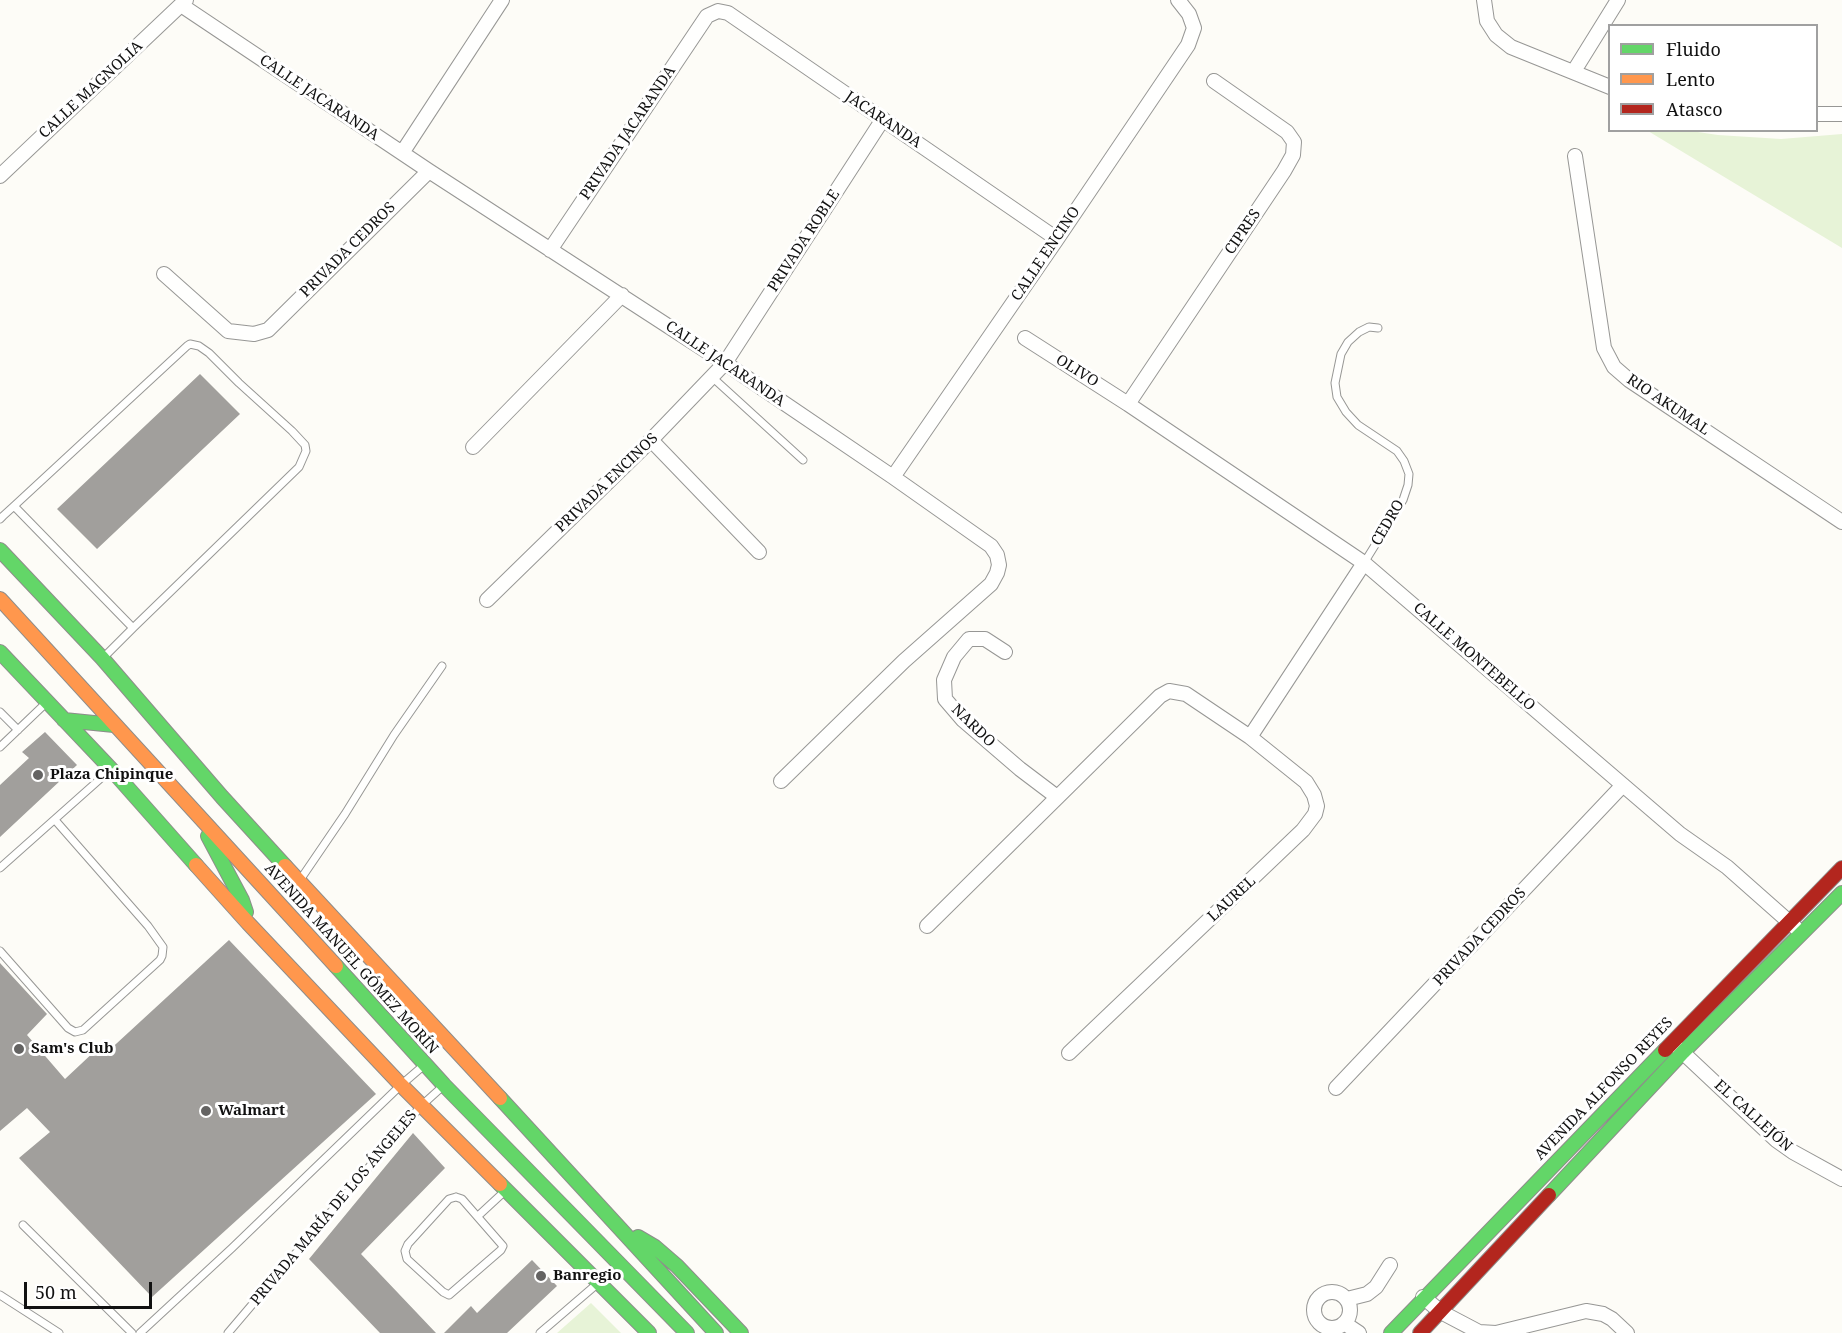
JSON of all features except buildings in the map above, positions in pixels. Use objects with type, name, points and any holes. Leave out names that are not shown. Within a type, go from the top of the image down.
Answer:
[{"type":"main road","name":"AVENIDA MANUEL GÓMEZ MORÍN","points":[[0,550],[102,658],[222,797],[716,1333]]},
{"type":"main road","name":"AVENIDA MANUEL GÓMEZ MORÍN","points":[[0,599],[425,1065],[687,1333]]},
{"type":"main road","points":[[0,653],[111,769],[248,923],[400,1085],[649,1333]]},
{"type":"main road","points":[[64,720],[114,725]]},
{"type":"main road","points":[[207,825],[208,840],[242,900],[248,923]]},
{"type":"main road","name":"AVENIDA ALFONSO REYES","points":[[1390,1333],[1842,868]]},
{"type":"main road","points":[[1420,1333],[1683,1053],[1842,893]]},
{"type":"main road","points":[[573,1216],[585,1243],[632,1300],[638,1321]]},
{"type":"main road","name":"AVENIDA MANUEL GÓMEZ MORÍN","points":[[616,1223],[666,1256],[741,1333]]},
{"type":"street","points":[[402,153],[502,0]]},
{"type":"street","name":"CALLE ENCINO","points":[[893,477],[1188,45],[1194,28],[1190,14],[1178,0]]},
{"type":"street","points":[[1484,0],[1487,21],[1496,35],[1511,47],[1608,86]]},
{"type":"street","points":[[1574,72],[1618,0]]},
{"type":"street","name":"CALLE JACARANDA","points":[[184,2],[402,153],[724,363],[991,546],[997,555],[999,565],[991,584],[904,661],[781,782]]},
{"type":"street","name":"CALLE MAGNOLIA","points":[[0,176],[184,2]]},
{"type":"street","name":"JACARANDA","points":[[707,16],[718,11],[728,13],[1057,239]]},
{"type":"street","name":"PRIVADA JACARANDA","points":[[550,250],[707,16]]},
{"type":"street","name":"CIPRES","points":[[1128,404],[1293,155],[1294,142],[1287,132],[1214,81]]},
{"type":"street","points":[[1818,114],[1842,114]]},
{"type":"street","name":"PRIVADA ROBLE","points":[[724,363],[883,119]]},
{"type":"street","name":"RIO AKUMAL","points":[[1575,156],[1604,348],[1614,367],[1629,380],[1842,522]]},
{"type":"street","name":"PRIVADA CEDROS","points":[[165,274],[228,331],[254,334],[268,330],[429,171]]},
{"type":"street","points":[[473,447],[622,296]]},
{"type":"street","name":"OLIVO","points":[[1025,338],[1128,404]]},
{"type":"street","name":"PRIVADA ENCINOS","points":[[487,600],[651,440],[724,363]]},
{"type":"street","name":"CALLE MONTEBELLO","points":[[1128,404],[1364,563],[1680,834],[1728,867],[1802,933]]},
{"type":"street","points":[[651,440],[759,552]]},
{"type":"street","name":"CEDRO","points":[[1251,738],[1364,563]]},
{"type":"street","name":"NARDO","points":[[1005,652],[985,639],[969,639],[954,657],[944,680],[945,699],[963,720],[1057,797]]},
{"type":"street","points":[[927,926],[1161,696],[1174,691],[1186,694],[1251,738]]},
{"type":"street","name":"LAUREL","points":[[1069,1053],[1276,857],[1303,830],[1315,814],[1317,806],[1314,795],[1306,782],[1251,738]]},
{"type":"street","name":"PRIVADA CEDROS","points":[[1336,1088],[1623,785]]},
{"type":"street","name":"EL CALLEJÓN","points":[[1672,1043],[1776,1140],[1842,1179]]},
{"type":"street","points":[[1347,1299],[1359,1297],[1376,1287],[1390,1265]]},
{"type":"street","points":[[1330,1292],[1340,1293],[1347,1299],[1350,1312],[1344,1323],[1335,1328],[1326,1327],[1318,1322],[1314,1313],[1315,1303],[1321,1295],[1330,1292]]},
{"type":"street","points":[[1423,1297],[1472,1329],[1488,1333],[1497,1333],[1575,1313],[1594,1312],[1612,1319],[1627,1333]]},
{"type":"street","points":[[1344,1323],[1359,1333]]},
{"type":"lane","name":"CEDRO","points":[[1364,563],[1403,500],[1409,474],[1397,451],[1358,425],[1346,412],[1337,397],[1335,383],[1341,354],[1348,342],[1369,327],[1378,328]]},
{"type":"lane","points":[[0,519],[190,344],[199,346],[209,353],[305,445],[306,452],[299,466],[102,658]]},
{"type":"lane","points":[[712,376],[803,460]]},
{"type":"lane","points":[[14,506],[132,628]]},
{"type":"lane","points":[[300,880],[345,814],[394,735],[442,666]]},
{"type":"lane","points":[[0,747],[48,702]]},
{"type":"lane","points":[[0,712],[18,730]]},
{"type":"lane","points":[[0,868],[111,769]]},
{"type":"lane","points":[[0,951],[68,1028],[75,1032],[83,1030],[162,956],[163,947],[148,926],[55,820]]},
{"type":"lane","points":[[140,1333],[232,1248],[400,1085],[425,1065]]},
{"type":"lane","name":"PRIVADA MARÍA DE LOS ÁNGELES","points":[[228,1333],[421,1106],[444,1085]]},
{"type":"lane","points":[[478,1216],[505,1191]]},
{"type":"lane","points":[[453,1197],[462,1199],[478,1216],[503,1243],[503,1248],[453,1293],[446,1294],[407,1258],[406,1247],[453,1197]]},
{"type":"lane","points":[[23,1225],[132,1333]]},
{"type":"lane","points":[[540,1333],[598,1282]]},
{"type":"lane","points":[[0,1295],[59,1333]]},
{"type":"green space","points":[[1650,132],[1698,132],[1781,139],[1842,134],[1842,248]]},
{"type":"green space","points":[[591,1303],[621,1333],[557,1333]]},
{"type":"traffic: fast","points":[[0,550],[102,658],[285,866]]},
{"type":"traffic: fast","points":[[0,652],[111,769],[196,865]]},
{"type":"traffic: fast","points":[[64,720],[114,725]]},
{"type":"traffic: fast","points":[[208,836],[246,912]]},
{"type":"traffic: fast","points":[[1549,1195],[1683,1052],[1842,893]]},
{"type":"traffic: fast","points":[[336,966],[444,1085],[687,1333]]},
{"type":"traffic: fast","points":[[1391,1333],[1665,1050]]},
{"type":"traffic: fast","points":[[500,1098],[716,1333]]},
{"type":"traffic: fast","points":[[500,1184],[649,1333]]},
{"type":"traffic: fast","points":[[638,1237],[655,1247],[677,1266],[741,1333]]},
{"type":"traffic: slow","points":[[0,599],[336,966]]},
{"type":"traffic: slow","points":[[196,865],[401,1085],[500,1184]]},
{"type":"traffic: slow","points":[[285,866],[500,1098]]},
{"type":"traffic: jam","points":[[1665,1050],[1842,868]]},
{"type":"traffic: jam","points":[[1420,1333],[1549,1195]]},
{"type":"place","name":"Plaza Chipinque","points":[[38,775]]},
{"type":"place","name":"Sam's Club","points":[[19,1049]]},
{"type":"place","name":"Walmart","points":[[206,1111]]},
{"type":"place","name":"Banregio","points":[[541,1276]]}]
